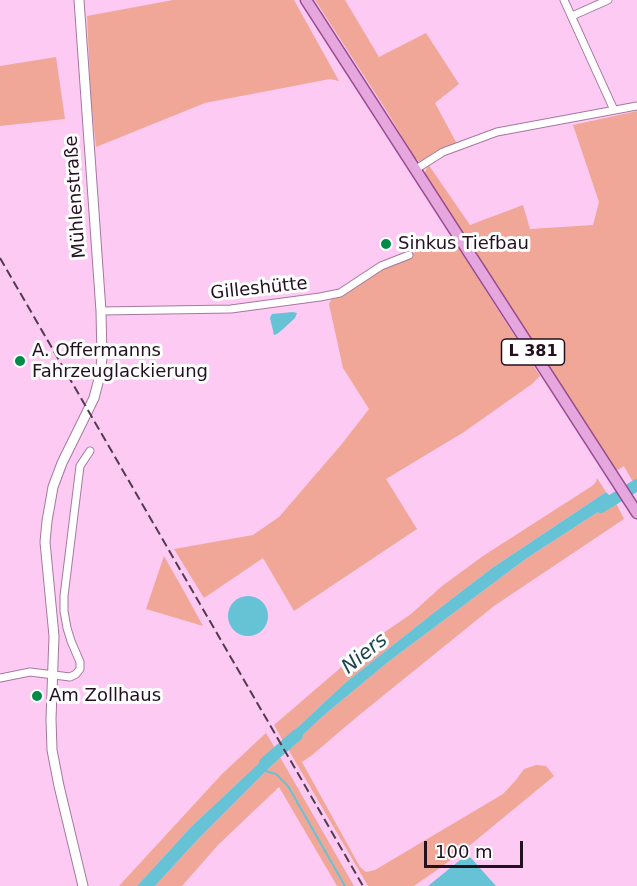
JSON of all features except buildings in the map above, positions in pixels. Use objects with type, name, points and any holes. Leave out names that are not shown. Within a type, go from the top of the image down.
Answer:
[{"type":"main road","name":"L 381","points":[[306,0],[637,513]]},
{"type":"street","name":"Mühlenstraße","points":[[79,0],[101,311],[102,358],[96,391],[57,475],[48,510],[45,542],[53,623],[52,750],[83,886]]},
{"type":"street","points":[[564,0],[614,110]]},
{"type":"street","points":[[572,16],[608,0]]},
{"type":"street","points":[[416,170],[443,152],[497,132],[637,106]]},
{"type":"street","name":"Gilleshütte","points":[[101,311],[231,309],[320,297],[340,293],[381,266],[409,255]]},
{"type":"street","points":[[0,678],[30,672],[72,676],[78,672],[81,665],[67,628],[64,596],[80,466],[90,451]]},
{"type":"shaded area","points":[[173,0],[294,0],[339,81],[330,79],[205,103],[96,147],[91,101],[87,16]]},
{"type":"shaded area","points":[[315,0],[345,0],[379,57],[426,33],[459,84],[435,103],[457,144],[432,154],[421,163],[414,157]]},
{"type":"shaded area","points":[[56,57],[65,119],[0,126],[0,66]]},
{"type":"shaded area","points":[[637,111],[637,480],[633,482],[624,466],[616,471],[424,176],[428,164],[470,225],[523,205],[530,229],[593,225],[599,202],[573,125]]},
{"type":"shaded area","points":[[451,236],[540,376],[464,432],[386,479],[417,529],[294,611],[263,558],[204,598],[174,549],[253,535],[279,517],[369,409],[343,368],[329,304],[334,294]]},
{"type":"shaded area","points":[[597,478],[606,492],[492,568],[436,611],[345,683],[283,741],[274,725],[357,651],[411,614],[442,586],[483,556],[592,486]]},
{"type":"shaded area","points":[[615,501],[624,519],[494,606],[302,762],[360,867],[366,872],[375,870],[503,794],[524,769],[536,765],[546,766],[554,776],[458,855],[414,886],[368,886],[288,749],[323,716],[388,662],[527,558]]},
{"type":"shaded area","points":[[164,556],[185,593],[203,626],[146,609]]},
{"type":"shaded area","points":[[266,733],[275,748],[191,827],[137,886],[119,886],[222,774]]},
{"type":"shaded area","points":[[280,757],[354,886],[337,886],[279,787],[218,845],[182,886],[155,886],[199,838]]},
{"type":"water","points":[[297,313],[295,318],[274,335],[270,318],[272,314]]},
{"type":"water","points":[[606,492],[615,501],[527,558],[388,662],[323,716],[288,749],[283,741],[345,683],[492,568]]},
{"type":"water","points":[[248,596],[262,602],[268,616],[262,630],[248,636],[234,630],[228,616],[234,602]]},
{"type":"water","points":[[275,748],[280,757],[199,838],[155,886],[137,886],[191,827]]},
{"type":"water","points":[[465,856],[471,858],[496,886],[428,886]]},
{"type":"waterway","name":"Niers","points":[[601,507],[637,485]]},
{"type":"waterway","name":"Niers","points":[[265,763],[297,735]]},
{"type":"waterway","points":[[265,771],[276,774],[288,786],[345,886]]},
{"type":"railway","points":[[0,258],[363,886]]},
{"type":"place","name":"Sinkus Tiefbau","points":[[386,244]]},
{"type":"place","name":"A. Offermanns Fahrzeuglackierung","points":[[20,361]]},
{"type":"place","name":"Am Zollhaus","points":[[37,696]]}]
